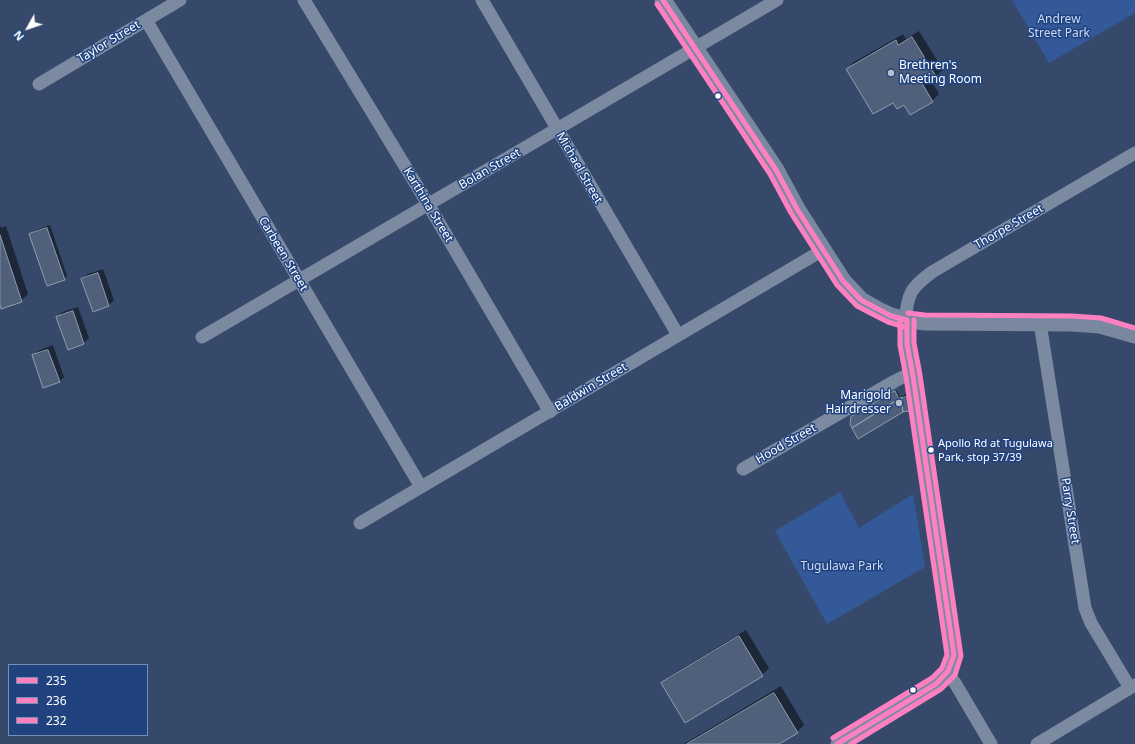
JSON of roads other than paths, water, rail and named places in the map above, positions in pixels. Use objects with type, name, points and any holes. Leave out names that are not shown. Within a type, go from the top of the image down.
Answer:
[{"type":"main road","points":[[663,0],[776,170],[797,209],[843,281],[861,300],[891,316],[906,320],[926,322],[1072,323],[1100,325],[1135,335]]},
{"type":"street","name":"Taylor Street","points":[[39,84],[180,0]]},
{"type":"street","name":"Karthina Street","points":[[304,0],[428,204],[550,412]]},
{"type":"street","name":"Michael Street","points":[[482,0],[678,335]]},
{"type":"street","name":"Bolan Street","points":[[202,337],[777,0]]},
{"type":"street","name":"Carbeen Street","points":[[146,20],[422,487]]},
{"type":"street","name":"Thorpe Street","points":[[948,674],[952,667],[954,654],[953,641],[907,344],[906,320],[908,302],[912,291],[920,281],[932,272],[1135,153]]},
{"type":"street","name":"Baldwin Street","points":[[360,523],[823,250]]},
{"type":"street","name":"Parry Street","points":[[1040,323],[1085,608],[1091,623],[1132,686]]},
{"type":"street","name":"Hood Street","points":[[743,469],[895,381],[903,377],[913,376]]},
{"type":"street","points":[[837,744],[936,684],[948,674],[991,744]]},
{"type":"street","points":[[1037,744],[1132,686]]},
{"type":"place","name":"Brethren's Meeting Room","points":[[891,73]]},
{"type":"place","name":"Marigold Hairdresser","points":[[899,403]]},
{"type":"place","name":"Apollo Rd at Tugulawa Park, stop 37/39","points":[[931,450]]},
{"type":"park label","name":"Andrew Street Park","points":[[1059,27]]},
{"type":"park label","name":"Tugulawa Park","points":[[842,567]]}]
